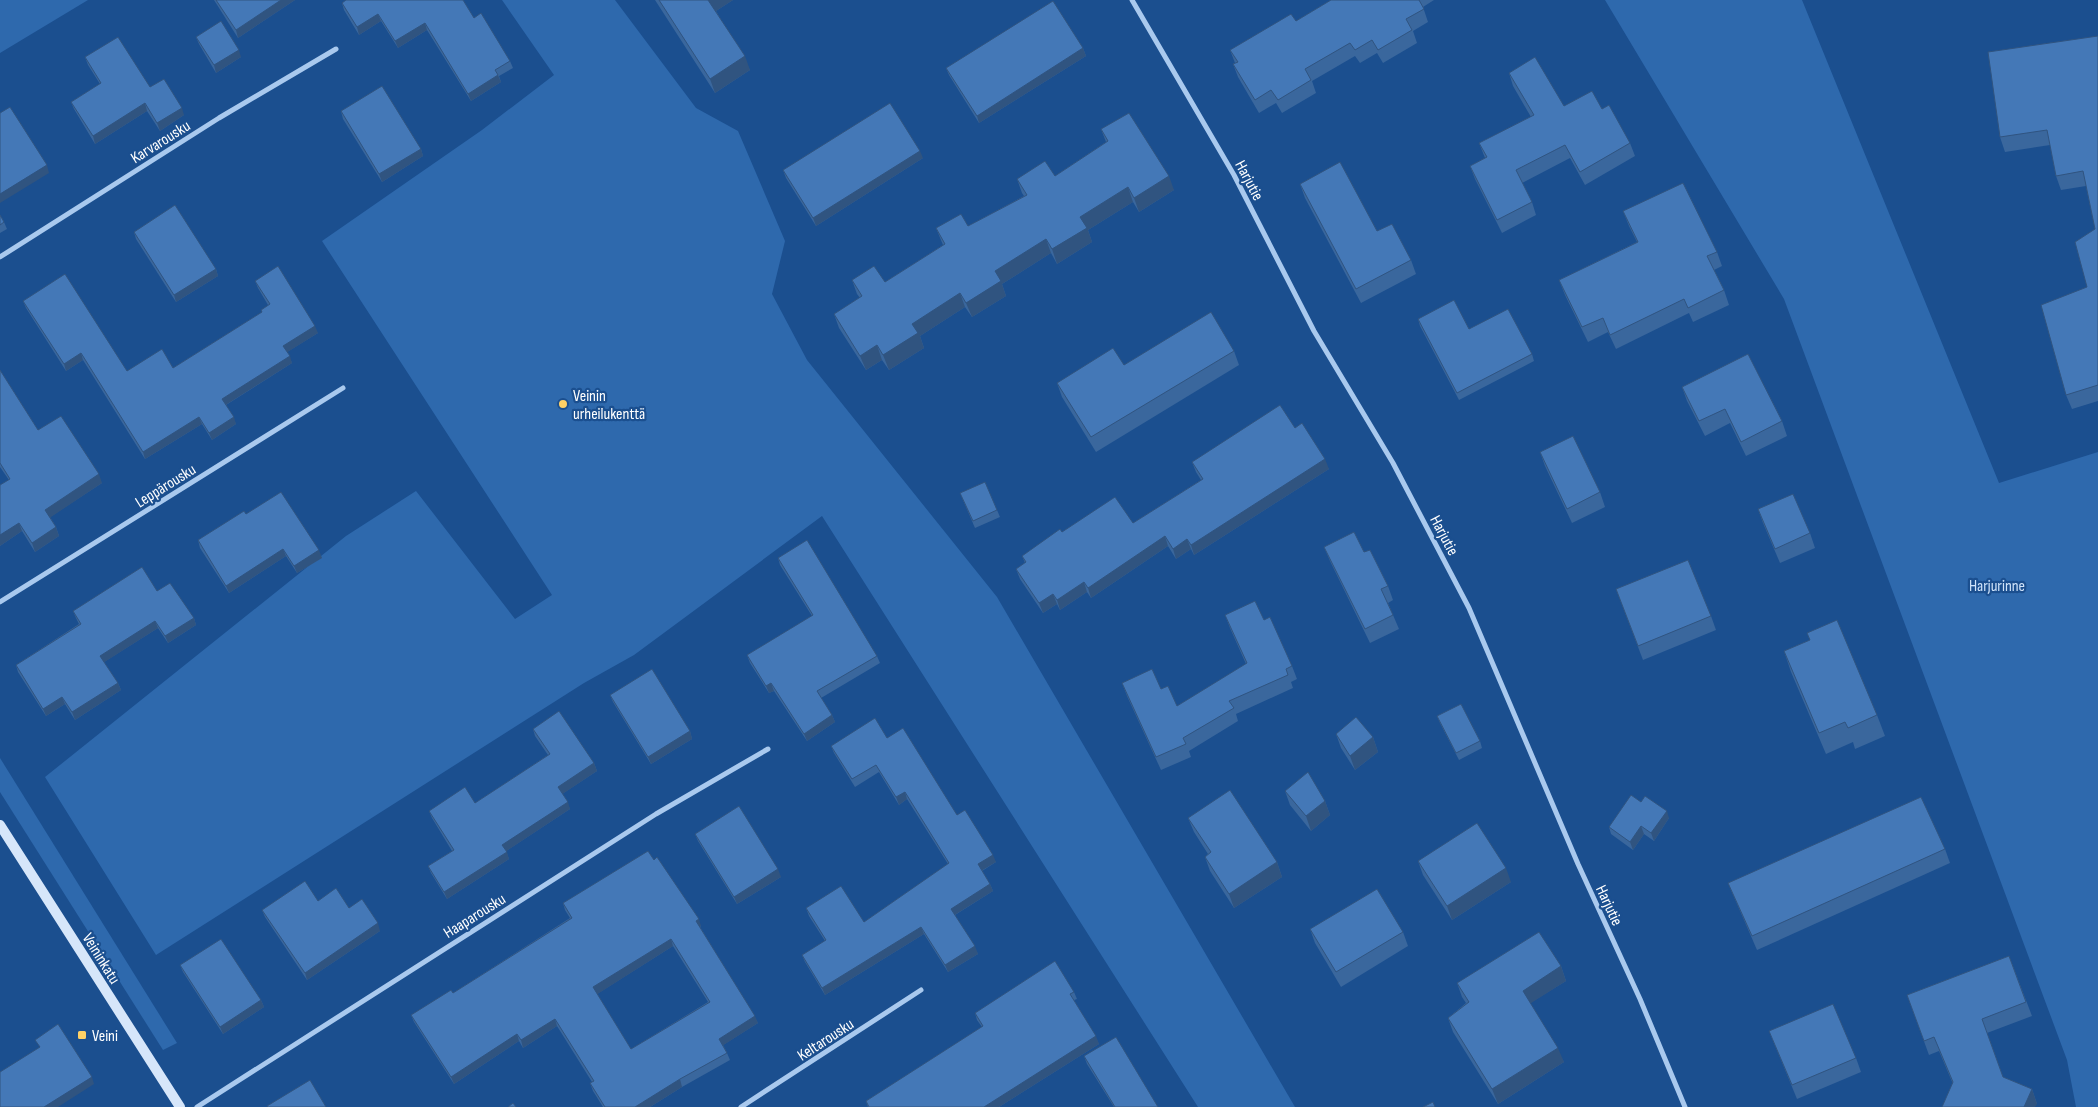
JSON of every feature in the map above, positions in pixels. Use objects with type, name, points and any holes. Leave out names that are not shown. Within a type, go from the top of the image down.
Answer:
[{"type":"street","name":"Harjutie","points":[[1132,0],[1234,175],[1314,331],[1393,463],[1469,608],[1578,864],[1640,999],[1684,1107]]},
{"type":"street","name":"Karvarousku","points":[[0,257],[219,118],[336,49]]},
{"type":"street","name":"Leppärousku","points":[[0,602],[344,388]]},
{"type":"street","name":"Haaparousku","points":[[197,1107],[648,820],[768,749]]},
{"type":"street","name":"Veininkatu","points":[[0,824],[180,1107]]},
{"type":"street","name":"Keltarousku","points":[[741,1107],[921,990]]},
{"type":"green space","points":[[0,0],[88,0],[0,53]]},
{"type":"green space","points":[[502,0],[615,0],[696,108],[738,131],[785,241],[772,294],[807,360],[997,597],[1295,1107],[1198,1107],[822,516],[634,655],[584,683],[156,955],[45,777],[346,536],[416,491],[515,619],[552,595],[322,241],[482,130],[554,75]]},
{"type":"green space","name":"Harjurinne","points":[[1605,0],[1802,0],[1999,483],[2098,452],[2098,1107],[2076,1107],[2067,1060],[1784,299]]},
{"type":"green space","points":[[0,758],[177,1043],[163,1050],[0,792]]},
{"type":"building","points":[[216,0],[281,0],[236,30]]},
{"type":"building","points":[[346,0],[463,0],[474,18],[481,13],[510,61],[495,70],[498,75],[468,94],[425,23],[395,41],[378,14],[357,27],[342,3]]},
{"type":"building","points":[[659,0],[708,0],[745,56],[710,79]]},
{"type":"building","points":[[1331,0],[1419,0],[1424,9],[1406,19],[1412,30],[1378,50],[1372,40],[1355,50],[1350,43],[1305,69],[1311,80],[1278,100],[1271,90],[1255,100],[1233,64],[1238,62],[1230,50],[1291,14],[1296,21]]},
{"type":"building","points":[[1053,1],[1083,48],[977,116],[946,68]]},
{"type":"building","points":[[221,21],[239,50],[214,65],[196,37]]},
{"type":"building","points":[[2098,36],[2098,385],[2066,395],[2041,305],[2087,287],[2075,242],[2095,229],[2083,171],[2056,176],[2047,130],[2000,137],[1988,52]]},
{"type":"building","points":[[118,37],[150,87],[164,79],[182,108],[157,123],[145,103],[93,136],[71,102],[101,83],[85,57]]},
{"type":"building","points":[[1535,57],[1564,106],[1592,91],[1602,109],[1609,105],[1630,143],[1580,172],[1565,145],[1516,170],[1532,202],[1497,220],[1470,166],[1487,157],[1479,143],[1534,115],[1509,73]]},
{"type":"building","points":[[382,86],[421,149],[379,174],[341,111]]},
{"type":"building","points":[[890,103],[920,151],[813,218],[783,170]]},
{"type":"building","points":[[10,107],[47,165],[0,194],[0,113]]},
{"type":"building","points":[[1129,113],[1169,176],[1134,198],[1128,187],[1080,217],[1087,228],[1052,249],[1046,239],[995,271],[1001,281],[966,303],[960,293],[912,324],[918,333],[883,355],[877,345],[860,356],[834,314],[862,296],[852,280],[874,266],[885,282],[945,244],[936,228],[961,214],[968,226],[1027,195],[1017,179],[1045,161],[1055,176],[1108,141],[1101,129]]},
{"type":"building","points":[[1340,162],[1377,231],[1392,224],[1411,260],[1356,289],[1300,184]]},
{"type":"building","points":[[1683,183],[1717,252],[1707,256],[1724,290],[1688,308],[1684,299],[1610,335],[1603,318],[1582,327],[1559,280],[1638,242],[1623,211]]},
{"type":"building","points":[[175,205],[216,269],[174,295],[134,232]]},
{"type":"building","points":[[0,215],[4,222],[0,225]]},
{"type":"building","points":[[278,266],[315,326],[283,346],[290,356],[222,399],[234,417],[209,433],[199,417],[143,452],[81,353],[64,364],[23,301],[65,274],[127,371],[162,349],[173,368],[262,312],[261,310],[270,304],[255,281]]},
{"type":"building","points":[[1454,300],[1469,329],[1508,309],[1532,354],[1457,393],[1418,319]]},
{"type":"building","points":[[1211,312],[1234,351],[1091,437],[1057,383],[1113,348],[1124,365]]},
{"type":"building","points":[[1748,354],[1782,421],[1741,442],[1725,409],[1699,421],[1682,387]]},
{"type":"building","points":[[0,370],[38,430],[61,416],[99,474],[45,510],[56,527],[32,543],[19,523],[0,535],[0,485],[10,479],[0,463]]},
{"type":"building","points":[[1280,405],[1295,428],[1302,423],[1325,459],[1191,545],[1187,539],[1173,549],[1165,536],[1088,588],[1084,582],[1057,600],[1053,594],[1039,603],[1016,569],[1026,562],[1022,556],[1060,529],[1062,532],[1115,497],[1133,523],[1203,479],[1192,462]]},
{"type":"building","points":[[1573,436],[1600,492],[1567,509],[1540,452]]},
{"type":"building","points":[[985,482],[997,510],[973,521],[960,493]]},
{"type":"building","points":[[281,492],[319,550],[294,566],[283,549],[226,586],[198,540],[244,511],[246,514]]},
{"type":"building","points":[[1793,494],[1810,533],[1775,549],[1758,509]]},
{"type":"building","points":[[1354,532],[1364,552],[1370,550],[1388,586],[1381,589],[1393,615],[1365,629],[1324,547]]},
{"type":"building","points":[[807,540],[877,656],[817,691],[832,715],[804,734],[771,683],[766,686],[747,655],[813,615],[778,558]]},
{"type":"building","points":[[1688,560],[1711,616],[1638,646],[1616,589]]},
{"type":"building","points":[[142,567],[157,591],[170,583],[194,618],[165,636],[155,621],[100,656],[118,683],[72,712],[62,697],[43,709],[16,665],[81,624],[73,611]]},
{"type":"building","points":[[1255,601],[1264,620],[1270,617],[1292,666],[1286,669],[1288,675],[1229,701],[1234,708],[1183,738],[1186,744],[1156,757],[1122,683],[1152,669],[1161,689],[1168,686],[1177,706],[1247,663],[1225,615]]},
{"type":"building","points":[[1837,620],[1877,715],[1848,728],[1845,722],[1819,733],[1784,651],[1810,640],[1807,633]]},
{"type":"building","points":[[652,669],[690,731],[648,757],[610,695]]},
{"type":"building","points":[[1461,704],[1480,741],[1456,753],[1437,716]]},
{"type":"building","points":[[559,711],[594,763],[558,787],[568,802],[502,845],[507,852],[444,892],[428,866],[454,850],[429,811],[465,787],[475,803],[550,754],[533,729]]},
{"type":"building","points":[[1356,717],[1373,737],[1350,756],[1336,734]]},
{"type":"building","points":[[875,718],[887,738],[903,728],[957,815],[965,810],[993,855],[978,864],[990,884],[951,909],[975,946],[945,965],[921,927],[822,988],[802,955],[826,940],[806,908],[841,886],[864,922],[949,863],[905,792],[896,797],[876,765],[852,779],[831,746]]},
{"type":"building","points":[[1308,772],[1325,801],[1306,816],[1285,791]]},
{"type":"building","points":[[1230,790],[1277,862],[1229,894],[1205,857],[1211,852],[1188,818]]},
{"type":"building","points":[[1631,795],[1641,802],[1645,796],[1667,811],[1651,833],[1641,826],[1630,842],[1609,827]]},
{"type":"building","points":[[1921,797],[1945,849],[1752,936],[1728,883]]},
{"type":"building","points":[[739,806],[778,869],[734,897],[695,834]]},
{"type":"building","points":[[1477,823],[1506,868],[1447,906],[1418,861]]},
{"type":"building","points":[[648,851],[654,860],[657,857],[699,919],[696,921],[755,1016],[719,1039],[727,1053],[635,1107],[605,1107],[590,1083],[594,1081],[555,1019],[521,1040],[517,1034],[451,1077],[411,1015],[451,990],[453,993],[572,918],[563,903]],"holes":[[[671,939],[710,1002],[631,1049],[593,987]]]},
{"type":"building","points":[[305,881],[318,901],[336,888],[349,908],[362,899],[378,923],[305,973],[262,910]]},
{"type":"building","points":[[1377,889],[1403,932],[1336,972],[1310,929]]},
{"type":"building","points":[[1539,932],[1561,966],[1523,991],[1558,1048],[1492,1089],[1448,1018],[1469,1002],[1457,983]]},
{"type":"building","points":[[221,939],[261,1000],[220,1027],[180,965]]},
{"type":"building","points":[[2009,956],[2026,1002],[1982,1019],[2003,1077],[2032,1089],[2024,1107],[1942,1107],[1953,1082],[1934,1037],[1924,1041],[1907,995]]},
{"type":"building","points":[[1055,961],[1074,992],[1070,994],[1096,1036],[984,1107],[869,1107],[866,1101],[983,1026],[975,1013]]},
{"type":"building","points":[[1833,1004],[1856,1058],[1792,1085],[1769,1031]]},
{"type":"building","points":[[58,1024],[92,1077],[44,1107],[0,1107],[0,1072],[40,1047],[35,1040]]},
{"type":"building","points":[[1116,1037],[1158,1107],[1115,1107],[1084,1056]]},
{"type":"building","points":[[310,1080],[326,1107],[267,1106]]},
{"type":"building","points":[[1433,1102],[1435,1107],[1423,1107]]},
{"type":"building","points":[[513,1103],[516,1107],[508,1107]]},
{"type":"place","name":"Veinin urheilukenttä","points":[[563,404]]},
{"type":"place","name":"Veini","points":[[82,1035]]}]
